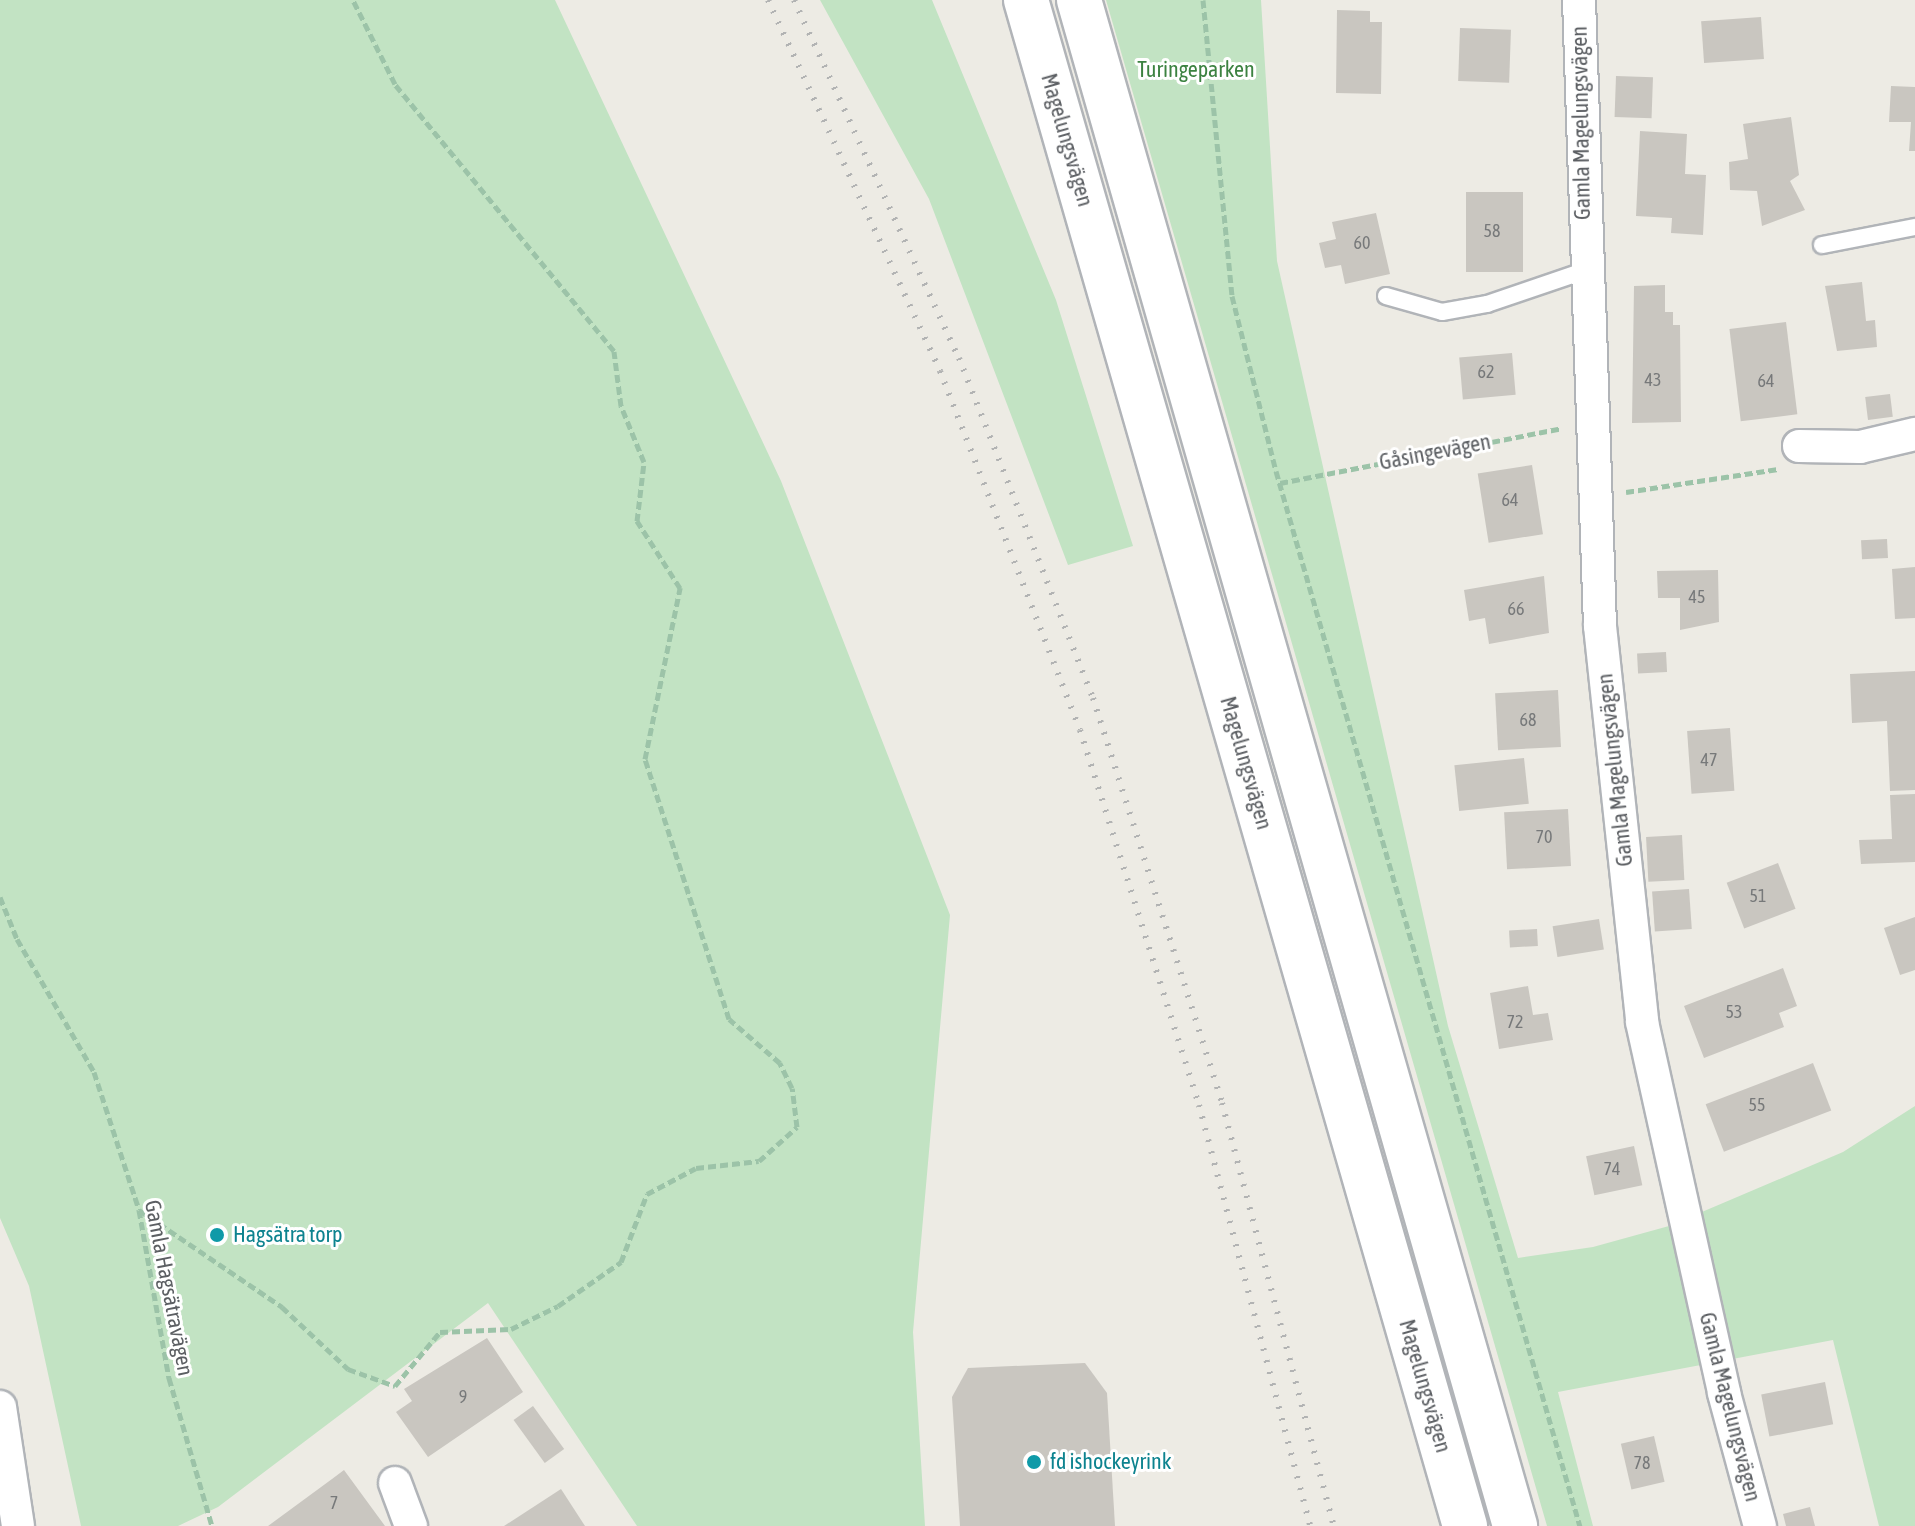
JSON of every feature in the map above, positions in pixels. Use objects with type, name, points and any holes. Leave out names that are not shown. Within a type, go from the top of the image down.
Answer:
[{"type":"main road","name":"Magelungsvägen","points":[[1026,0],[1465,1526]]},
{"type":"main road","points":[[1079,0],[1515,1526]]},
{"type":"street","name":"Gamla Magelungsvägen","points":[[1579,0],[1584,271],[1600,626],[1642,1022],[1724,1393],[1760,1526]]},
{"type":"street","points":[[1799,446],[1860,447],[1915,434]]},
{"type":"street","points":[[0,1407],[18,1526]]},
{"type":"street","points":[[395,1483],[411,1526]]},
{"type":"lane","points":[[1822,245],[1915,227]]},
{"type":"lane","points":[[1386,296],[1442,312],[1487,304],[1584,271]]},
{"type":"path","points":[[139,1210],[282,1307],[348,1369],[395,1386],[440,1332],[511,1329],[558,1306],[621,1262],[647,1194],[696,1168],[759,1161],[797,1127],[792,1088],[780,1063],[729,1019],[645,759],[680,588],[637,521],[644,462],[621,406],[614,351],[395,84],[353,0]]},
{"type":"path","points":[[1203,0],[1232,296],[1280,483],[1580,1526]]},
{"type":"path","name":"Gåsingevägen","points":[[1280,483],[1590,422]]},
{"type":"path","points":[[1594,495],[1755,470]]},
{"type":"path","name":"Gamla Hagsätravägen","points":[[0,897],[17,939],[94,1072],[139,1210],[169,1378],[212,1526]]},
{"type":"green space","points":[[0,0],[555,0],[781,481],[950,915],[913,1332],[925,1526],[637,1526],[488,1303],[218,1507],[178,1526],[81,1526],[29,1286],[0,1218]]},
{"type":"green space","points":[[820,0],[932,0],[1056,300],[1133,546],[1068,565],[929,199]]},
{"type":"green space","name":"Turingeparken","points":[[1106,0],[1261,0],[1277,261],[1448,1026],[1518,1258],[1593,1247],[1669,1226],[1843,1152],[1915,1106],[1915,1526],[1879,1526],[1833,1340],[1558,1392],[1593,1526],[1547,1526]]},
{"type":"building","points":[[1337,10],[1370,11],[1370,22],[1382,22],[1381,94],[1336,93]]},
{"type":"building","points":[[1761,17],[1764,59],[1704,63],[1701,21]]},
{"type":"building","points":[[1460,28],[1511,30],[1509,83],[1458,81]]},
{"type":"building","points":[[1616,76],[1653,77],[1652,118],[1615,117]]},
{"type":"building","points":[[1891,86],[1915,87],[1915,151],[1909,151],[1911,122],[1889,122]]},
{"type":"building","points":[[1791,117],[1799,175],[1790,181],[1805,210],[1762,226],[1757,191],[1730,190],[1729,162],[1748,159],[1743,124]]},
{"type":"building","points":[[1640,131],[1687,134],[1685,174],[1706,175],[1703,235],[1671,233],[1672,218],[1636,216]]},
{"type":"building","points":[[1466,192],[1523,192],[1523,272],[1466,272]]},
{"type":"building","points":[[1376,213],[1390,274],[1345,284],[1341,265],[1325,268],[1319,243],[1336,239],[1332,222]]},
{"type":"building","points":[[1862,282],[1866,321],[1875,320],[1877,347],[1837,351],[1825,286]]},
{"type":"building","points":[[1665,285],[1665,312],[1673,312],[1673,325],[1680,325],[1681,422],[1632,423],[1634,286]]},
{"type":"building","points":[[1786,322],[1797,414],[1741,421],[1729,329]]},
{"type":"building","points":[[1512,353],[1516,395],[1463,399],[1459,358]]},
{"type":"building","points":[[1890,394],[1893,417],[1868,420],[1865,397]]},
{"type":"building","points":[[1532,465],[1543,534],[1489,543],[1478,474]]},
{"type":"building","points":[[1887,539],[1888,558],[1862,559],[1861,540]]},
{"type":"building","points":[[1915,567],[1915,618],[1895,619],[1892,569]]},
{"type":"building","points":[[1718,570],[1719,622],[1680,630],[1680,598],[1658,598],[1657,571]]},
{"type":"building","points":[[1544,576],[1549,633],[1489,644],[1485,618],[1469,621],[1464,590]]},
{"type":"building","points":[[1666,652],[1667,672],[1638,673],[1637,654]]},
{"type":"building","points":[[1915,671],[1915,790],[1890,791],[1887,721],[1852,723],[1850,674]]},
{"type":"building","points":[[1558,690],[1561,747],[1498,750],[1495,693]]},
{"type":"building","points":[[1730,728],[1734,791],[1691,794],[1687,731]]},
{"type":"building","points":[[1524,758],[1529,804],[1459,811],[1454,765]]},
{"type":"building","points":[[1915,794],[1915,862],[1861,864],[1859,840],[1892,839],[1890,795]]},
{"type":"building","points":[[1568,809],[1571,866],[1507,869],[1504,812]]},
{"type":"building","points":[[1682,835],[1684,880],[1648,882],[1646,837]]},
{"type":"building","points":[[1778,863],[1796,909],[1744,928],[1727,883]]},
{"type":"building","points":[[1689,889],[1692,929],[1655,931],[1652,892]]},
{"type":"building","points":[[1915,917],[1915,970],[1900,975],[1884,928]]},
{"type":"building","points":[[1599,919],[1604,950],[1557,957],[1553,926]]},
{"type":"building","points":[[1537,929],[1538,946],[1510,947],[1509,930]]},
{"type":"building","points":[[1783,968],[1797,1006],[1779,1013],[1784,1027],[1704,1058],[1684,1006]]},
{"type":"building","points":[[1528,986],[1533,1015],[1548,1013],[1553,1040],[1499,1049],[1490,993]]},
{"type":"building","points":[[1813,1063],[1831,1111],[1724,1152],[1706,1104]]},
{"type":"building","points":[[1634,1146],[1642,1185],[1594,1195],[1586,1156]]},
{"type":"building","points":[[487,1338],[523,1392],[428,1457],[396,1412],[412,1401],[404,1389]]},
{"type":"building","name":"fd ishockeyrink","points":[[1085,1363],[1107,1393],[1115,1526],[960,1526],[952,1397],[968,1368]]},
{"type":"building","points":[[1825,1382],[1833,1424],[1769,1437],[1761,1394]]},
{"type":"building","points":[[533,1406],[564,1449],[545,1463],[514,1420]]},
{"type":"building","points":[[1654,1436],[1665,1482],[1631,1489],[1621,1444]]},
{"type":"building","points":[[344,1470],[385,1526],[268,1526],[332,1479]]},
{"type":"building","points":[[561,1489],[585,1526],[504,1526]]},
{"type":"building","points":[[1810,1507],[1815,1526],[1786,1526],[1783,1514]]},
{"type":"railway","points":[[768,0],[940,371],[1080,730],[1199,1105],[1310,1526]]},
{"type":"railway","points":[[794,0],[959,358],[1093,698],[1222,1103],[1334,1526]]},
{"type":"place","name":"Hagsätra torp","points":[[217,1235]]},
{"type":"place","name":"fd ishockeyrink","points":[[1034,1462]]}]
